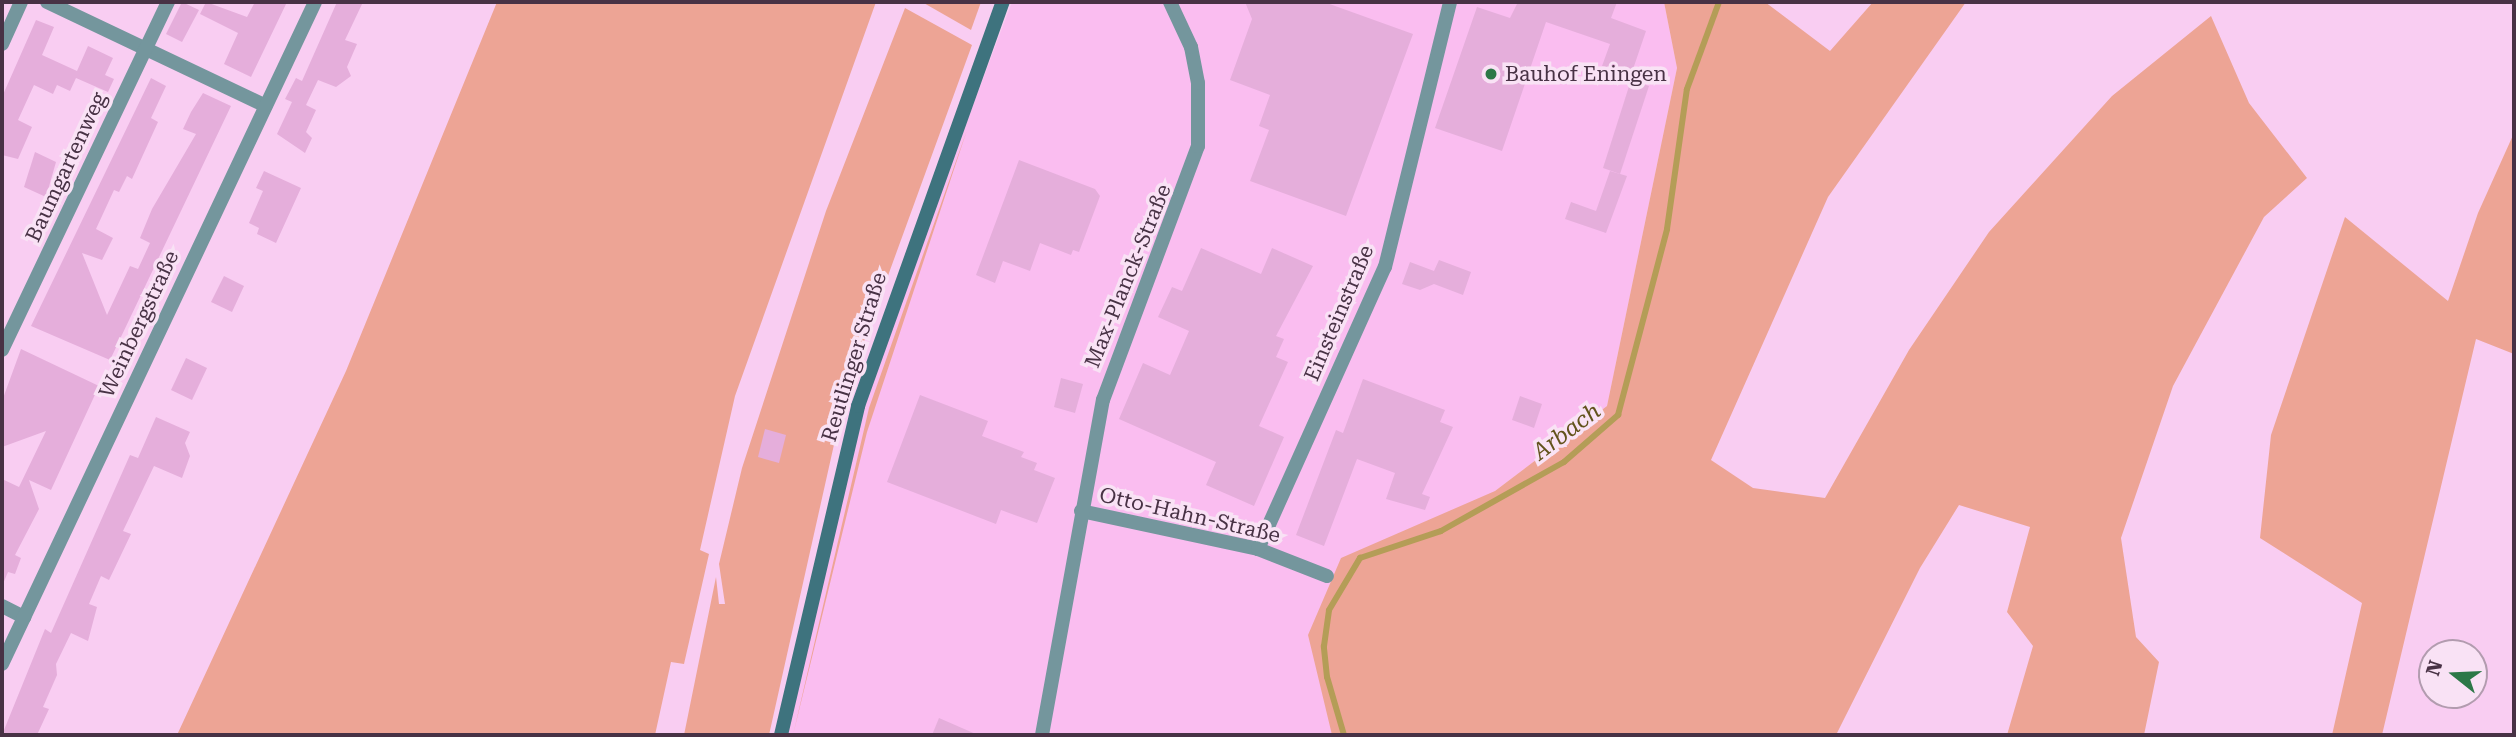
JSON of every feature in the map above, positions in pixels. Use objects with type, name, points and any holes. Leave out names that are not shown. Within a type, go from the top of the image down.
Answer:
[{"type":"main road","name":"Reutlinger Straße","points":[[781,735],[858,406],[1003,2]]},
{"type":"street","points":[[2,44],[21,2]]},
{"type":"street","points":[[47,2],[267,106]]},
{"type":"street","name":"Baumgartenweg","points":[[2,350],[167,2]]},
{"type":"street","name":"Weinbergstraße","points":[[2,664],[315,2]]},
{"type":"street","name":"Max-Planck-Straße","points":[[1042,735],[1081,511],[1111,369],[1198,146],[1198,83],[1191,47],[1170,2]]},
{"type":"street","name":"Einsteinstraße","points":[[1258,549],[1385,267],[1450,2]]},
{"type":"street","name":"Otto-Hahn-Straße","points":[[1081,511],[1258,549],[1327,576]]},
{"type":"street","points":[[2,606],[24,617]]},
{"type":"shaded area","points":[[497,2],[876,2],[735,396],[700,550],[709,554],[684,664],[671,662],[655,735],[177,735],[346,371]]},
{"type":"shaded area","points":[[922,2],[981,2],[971,30]]},
{"type":"shaded area","points":[[1012,2],[1664,2],[1677,68],[1607,406],[1495,491],[1336,735],[785,735],[847,458],[909,275]]},
{"type":"shaded area","points":[[1664,2],[1765,2],[1830,51],[1873,2],[1966,2],[1828,197],[1711,460],[1753,488],[1825,498],[1909,350],[1989,232],[2112,96],[2211,16],[2249,103],[2307,178],[2264,217],[2173,386],[2121,538],[2136,637],[2159,662],[2144,735],[2007,735],[2033,646],[2007,612],[2030,527],[1959,505],[1920,568],[1836,735],[1332,735],[1308,635],[1341,558],[1495,491],[1607,406],[1677,68]]},
{"type":"shaded area","points":[[905,8],[972,45],[846,391],[769,735],[684,735],[716,577],[719,604],[725,604],[719,564],[742,468],[826,211]]},
{"type":"shaded area","points":[[967,130],[867,432],[793,735],[869,408]]},
{"type":"shaded area","points":[[2514,133],[2514,354],[2476,339],[2382,735],[2332,735],[2362,603],[2260,538],[2271,435],[2345,217],[2448,301],[2478,213]]},
{"type":"building","points":[[182,2],[199,10],[182,42],[166,34]]},
{"type":"building","points":[[206,2],[247,17],[255,2],[287,2],[251,77],[224,64],[238,33],[200,14]]},
{"type":"building","points":[[337,2],[363,2],[345,40],[357,44],[347,67],[351,76],[336,87],[318,80],[306,105],[316,110],[306,132],[312,138],[305,153],[277,134],[292,102],[285,99],[296,78],[302,81]]},
{"type":"building","points":[[1245,2],[1324,2],[1413,34],[1346,216],[1250,181],[1269,130],[1259,126],[1270,95],[1230,80],[1252,19]]},
{"type":"building","name":"Bauhof Eningen","points":[[1518,2],[1617,2],[1611,18],[1646,31],[1631,75],[1602,66],[1610,44],[1546,22],[1502,151],[1435,128],[1477,7],[1510,18]]},
{"type":"building","points":[[36,20],[54,27],[42,55],[77,71],[88,46],[113,58],[105,75],[114,79],[108,92],[76,78],[70,91],[57,85],[53,94],[34,85],[18,120],[32,127],[18,159],[2,155],[2,97]]},
{"type":"building","points":[[151,78],[166,86],[151,118],[158,122],[132,179],[127,176],[119,192],[114,190],[96,229],[113,238],[102,260],[82,253],[107,315],[130,266],[138,269],[150,243],[140,238],[152,209],[196,134],[183,129],[191,112],[203,93],[231,106],[110,360],[31,326]]},
{"type":"building","points":[[1631,80],[1649,86],[1620,174],[1603,168]]},
{"type":"building","points":[[35,152],[56,162],[46,197],[24,187]]},
{"type":"building","points":[[1019,160],[1095,189],[1100,196],[1079,252],[1073,250],[1071,255],[1040,243],[1030,271],[1003,261],[995,283],[976,275]]},
{"type":"building","points":[[264,171],[301,188],[276,243],[257,234],[259,228],[249,223],[263,191],[256,188]]},
{"type":"building","points":[[1610,171],[1627,176],[1606,233],[1565,219],[1571,202],[1596,211]]},
{"type":"building","points":[[1201,248],[1261,274],[1272,248],[1313,266],[1276,336],[1284,339],[1276,357],[1288,362],[1259,426],[1284,437],[1254,506],[1206,485],[1216,462],[1119,419],[1143,363],[1170,375],[1189,331],[1158,317],[1172,287],[1182,291]]},
{"type":"building","points":[[1439,260],[1471,272],[1463,295],[1434,284],[1420,290],[1402,284],[1410,262],[1434,271]]},
{"type":"building","points":[[224,276],[244,286],[232,312],[211,302]]},
{"type":"building","points":[[21,349],[99,386],[51,490],[29,480],[39,509],[15,555],[21,558],[15,574],[8,572],[2,586],[2,479],[19,487],[46,431],[2,447],[2,401]]},
{"type":"building","points":[[186,358],[207,368],[192,400],[171,390]]},
{"type":"building","points":[[1061,378],[1083,384],[1075,413],[1054,407]]},
{"type":"building","points":[[1363,379],[1445,410],[1440,422],[1453,427],[1422,494],[1430,497],[1425,510],[1386,499],[1395,473],[1357,459],[1324,546],[1296,535],[1336,430],[1343,433]]},
{"type":"building","points":[[920,395],[988,421],[982,436],[1024,452],[1021,457],[1037,463],[1034,470],[1055,478],[1037,523],[1001,510],[996,524],[887,482]]},
{"type":"building","points":[[1520,396],[1542,404],[1534,428],[1512,420]]},
{"type":"building","points":[[156,417],[190,432],[185,443],[190,456],[182,478],[154,466],[123,531],[131,534],[109,580],[101,576],[89,604],[97,607],[88,641],[71,633],[56,664],[57,675],[43,707],[49,709],[37,735],[2,735],[45,629],[51,633],[130,455],[138,458]]},
{"type":"building","points":[[765,429],[786,435],[779,463],[758,457]]},
{"type":"building","points":[[939,718],[978,735],[932,735]]},
{"type":"waterway","name":"Arbach","points":[[1344,735],[1327,677],[1324,646],[1329,610],[1360,558],[1441,531],[1564,462],[1618,415],[1667,229],[1687,89],[1719,2]]},
{"type":"place","name":"Bauhof Eningen","points":[[1491,74]]}]
